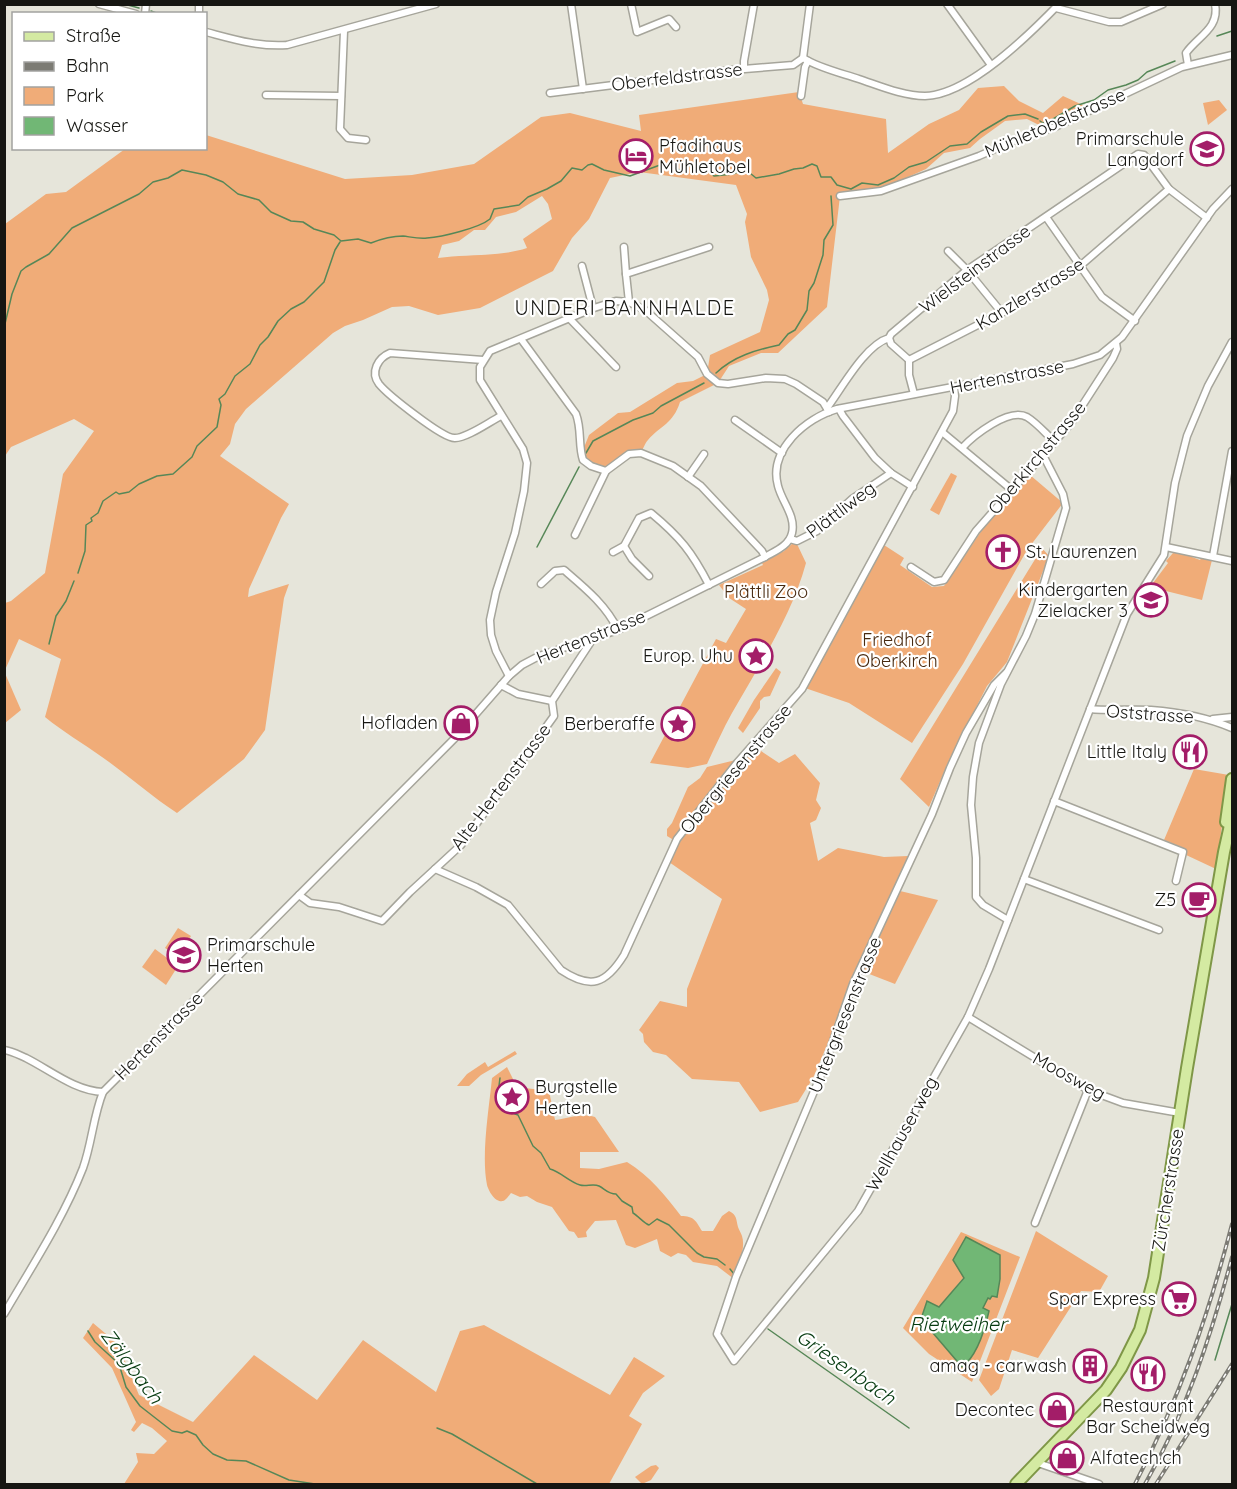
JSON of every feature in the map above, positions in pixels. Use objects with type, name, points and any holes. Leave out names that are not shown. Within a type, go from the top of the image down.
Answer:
[{"type":"main road","name":"Zürcherstrasse","points":[[1228,853],[1233,779]]},
{"type":"main road","name":"Zürcherstrasse","points":[[1016,1485],[1111,1384],[1140,1330],[1154,1278],[1180,1113],[1233,816]]},
{"type":"street","points":[[99,4],[129,12]]},
{"type":"street","points":[[406,4],[409,12]]},
{"type":"street","points":[[207,32],[244,42],[272,46],[307,41],[436,4]]},
{"type":"street","points":[[571,4],[583,89]]},
{"type":"street","points":[[631,4],[637,32],[669,19],[676,27]]},
{"type":"street","points":[[744,68],[754,4]]},
{"type":"street","points":[[801,96],[810,4]]},
{"type":"street","points":[[947,4],[991,65]]},
{"type":"street","points":[[806,59],[894,91],[924,96],[947,92],[991,65],[1020,43],[1058,6],[1109,22],[1121,22],[1163,4]]},
{"type":"street","points":[[1188,65],[1186,53],[1213,26],[1216,19],[1215,4]]},
{"type":"street","points":[[344,31],[340,129],[348,138],[366,140]]},
{"type":"street","name":"Mühletobelstrasse","points":[[840,196],[881,190],[980,156],[1020,138],[1055,127],[1188,65],[1233,55]]},
{"type":"street","name":"Oberfeldstrasse","points":[[549,93],[744,68],[793,65],[806,59]]},
{"type":"street","points":[[266,95],[341,96]]},
{"type":"street","name":"Wielsteinstrasse","points":[[828,410],[860,362],[880,341],[889,338],[967,270],[1138,154],[1144,155],[1169,189]]},
{"type":"street","points":[[1169,189],[1207,218]]},
{"type":"street","name":"Kanzlerstrasse","points":[[909,360],[1002,313],[1080,266],[1169,189]]},
{"type":"street","name":"Oberkirchstrasse","points":[[911,567],[934,582],[944,580],[975,531],[1071,423],[1113,358],[1117,349],[1116,343],[1135,321],[1207,218],[1233,189]]},
{"type":"street","points":[[1046,217],[1102,297],[1135,321]]},
{"type":"street","points":[[624,247],[630,302]]},
{"type":"street","points":[[626,274],[709,247]]},
{"type":"street","points":[[948,251],[967,270],[1002,313]]},
{"type":"street","points":[[582,266],[593,308]]},
{"type":"street","points":[[509,676],[496,651],[491,635],[490,620],[496,592],[515,533],[527,463],[523,449],[480,380],[479,374],[483,360],[490,351],[593,308],[616,301],[630,302],[645,310],[698,357],[707,374],[718,383],[728,384],[766,378],[785,379],[824,402],[828,410]]},
{"type":"street","points":[[569,318],[616,367]]},
{"type":"street","points":[[889,338],[891,344],[909,360],[909,375],[914,394]]},
{"type":"street","points":[[521,339],[576,414],[581,426],[580,446],[583,460],[606,471]]},
{"type":"street","name":"Wellhauserweg","points":[[734,1361],[858,1211],[968,1017],[1127,614],[1158,566],[1166,546],[1175,483],[1187,436],[1205,391],[1233,342]]},
{"type":"street","name":"Hertenstrasse","points":[[4,1050],[32,1061],[65,1080],[94,1092],[103,1092],[460,733],[509,676],[522,665],[539,656],[618,630],[782,547],[790,539],[793,527],[776,479],[782,453],[800,429],[812,420],[828,410],[1083,362],[1100,355],[1116,343]]},
{"type":"street","points":[[483,360],[390,353],[380,360],[375,371],[378,382],[397,400],[438,432],[451,438],[463,437],[501,416]]},
{"type":"street","name":"Obergriesenstrasse","points":[[435,869],[476,887],[508,905],[561,970],[592,982],[603,980],[615,970],[677,839],[737,763],[802,689],[942,432],[955,406],[954,387]]},
{"type":"street","points":[[839,409],[875,458],[891,473],[913,487]]},
{"type":"street","points":[[962,448],[972,437],[987,427],[1003,419],[1022,416],[1029,419],[1055,442]]},
{"type":"street","points":[[735,420],[782,453]]},
{"type":"street","points":[[942,432],[1012,490]]},
{"type":"street","points":[[1212,556],[1228,467],[1233,452]]},
{"type":"street","points":[[574,535],[606,471],[628,454],[641,453],[673,466],[701,486],[765,557]]},
{"type":"street","points":[[688,477],[704,454]]},
{"type":"street","points":[[1008,920],[982,905],[976,897],[976,858],[971,805],[973,777],[979,742],[1006,673],[1035,614],[1066,508],[1063,494],[1043,456]]},
{"type":"street","name":"Plättliweg","points":[[790,539],[797,541],[817,531],[852,499],[891,473]]},
{"type":"street","points":[[613,552],[624,546],[639,518],[651,513],[675,532],[694,557],[709,585]]},
{"type":"street","points":[[624,546],[632,559],[649,576]]},
{"type":"street","points":[[1166,546],[1233,561]]},
{"type":"street","points":[[541,584],[555,571],[564,570],[592,594],[612,617],[618,630]]},
{"type":"street","name":"Alte Hertenstrasse","points":[[435,869],[461,845],[554,716],[552,701],[592,639]]},
{"type":"street","name":"Untergriesenstrasse","points":[[734,1361],[717,1334],[738,1271],[823,1071],[853,984],[932,814],[966,733],[994,685],[1006,673]]},
{"type":"street","points":[[501,685],[518,694],[552,701]]},
{"type":"street","name":"Oststrasse","points":[[1090,709],[1151,710],[1209,719],[1233,728]]},
{"type":"street","name":"Oststrasse","points":[[1209,719],[1233,717]]},
{"type":"street","points":[[1054,801],[1184,852],[1176,881]]},
{"type":"street","points":[[298,895],[310,903],[339,907],[381,921],[435,869]]},
{"type":"street","points":[[1024,879],[1158,930]]},
{"type":"street","name":"Moosweg","points":[[968,1017],[1088,1090],[1123,1103],[1180,1113]]},
{"type":"street","points":[[1035,1223],[1088,1090]]},
{"type":"street","points":[[4,1314],[73,1192],[84,1164],[95,1111],[103,1092]]},
{"type":"street","points":[[1038,1463],[1099,1485]]},
{"type":"green space","points":[[1004,86],[1019,101],[1043,113],[1063,96],[1085,106],[1052,123],[1041,126],[1027,119],[1005,121],[970,148],[944,153],[926,169],[876,190],[840,196],[827,307],[778,353],[761,353],[729,366],[718,383],[680,402],[674,415],[648,440],[641,453],[628,454],[606,471],[583,460],[589,435],[618,413],[630,412],[677,383],[693,381],[707,374],[710,355],[760,332],[769,300],[767,290],[751,257],[745,222],[747,214],[736,185],[639,172],[610,178],[589,219],[572,238],[553,271],[480,308],[438,315],[409,306],[392,307],[345,326],[333,333],[246,409],[235,424],[230,444],[220,456],[289,504],[249,589],[248,597],[289,584],[284,598],[265,730],[244,759],[177,813],[45,717],[61,659],[19,639],[5,670],[5,603],[11,601],[45,573],[63,474],[94,431],[74,419],[11,447],[5,456],[5,224],[46,194],[66,192],[124,150],[207,150],[207,135],[345,179],[412,175],[474,164],[541,117],[570,113],[641,131],[639,115],[799,92],[803,104],[886,119],[888,153],[929,124],[959,110],[978,88]],"holes":[[[542,196],[548,204],[552,219],[523,239],[527,248],[495,254],[438,258],[442,245],[459,241],[474,230],[485,230],[496,217],[516,212]]]},
{"type":"green space","points":[[1219,100],[1227,110],[1208,125],[1203,103]]},
{"type":"green space","points":[[951,473],[957,476],[939,515],[930,510]]},
{"type":"green space","name":"Friedhof Oberkirch","points":[[1030,475],[1063,503],[1027,550],[963,664],[912,743],[849,703],[805,688],[884,545],[904,558],[900,565],[932,587],[944,586],[984,527]]},
{"type":"green space","name":"Plättli Zoo","points":[[793,543],[797,544],[806,563],[800,582],[774,640],[729,719],[707,764],[688,768],[650,763],[716,639],[726,643],[746,609],[729,598],[719,585],[763,565],[762,563],[784,551]]},
{"type":"green space","points":[[1042,548],[1049,556],[1007,662],[987,686],[948,763],[929,807],[900,779]]},
{"type":"green space","points":[[1176,552],[1192,555],[1200,560],[1202,557],[1212,560],[1202,600],[1150,587],[1168,563],[1166,561]]},
{"type":"green space","points":[[776,668],[781,672],[770,696],[760,701],[760,708],[743,733],[738,728]]},
{"type":"green space","points":[[4,671],[21,710],[5,723],[4,723]]},
{"type":"green space","points":[[755,747],[779,763],[795,754],[820,783],[816,800],[821,808],[816,820],[810,823],[818,861],[838,848],[884,857],[908,856],[813,1078],[798,1102],[760,1112],[739,1082],[692,1079],[666,1055],[653,1052],[644,1042],[643,1034],[639,1030],[660,1001],[687,1007],[687,989],[722,899],[669,862],[672,839],[667,836],[667,829],[688,787],[700,778],[707,767],[744,758]]},
{"type":"green space","points":[[1194,769],[1229,775],[1216,869],[1184,854],[1186,849],[1164,840]]},
{"type":"green space","points":[[900,891],[938,900],[895,984],[859,970]]},
{"type":"green space","points":[[178,928],[191,936],[178,956],[165,948]]},
{"type":"green space","points":[[155,949],[178,966],[166,985],[142,967]]},
{"type":"green space","points":[[515,1051],[517,1054],[481,1075],[469,1086],[457,1086],[467,1074],[485,1062],[488,1067]]},
{"type":"green space","points":[[507,1067],[517,1087],[549,1091],[555,1120],[580,1116],[595,1117],[619,1152],[580,1152],[580,1168],[599,1169],[627,1162],[663,1193],[681,1216],[694,1220],[702,1231],[713,1231],[722,1216],[729,1211],[734,1214],[743,1246],[734,1279],[717,1266],[693,1262],[686,1255],[678,1253],[671,1257],[660,1251],[657,1239],[635,1248],[626,1245],[616,1220],[595,1221],[586,1232],[587,1237],[578,1238],[574,1232],[569,1231],[552,1207],[527,1196],[520,1197],[511,1193],[503,1201],[495,1199],[490,1193],[485,1173],[486,1132],[492,1078]]},
{"type":"green space","points":[[1036,1231],[1108,1276],[1099,1292],[1081,1291],[1038,1358],[1012,1350],[999,1389],[991,1396],[979,1380]]},
{"type":"green space","points":[[961,1232],[1020,1257],[972,1382],[929,1354],[903,1328]],"holes":[[[964,1277],[986,1302],[983,1308],[921,1319],[927,1301],[939,1307]]]},
{"type":"green space","points":[[93,1323],[118,1344],[139,1395],[193,1422],[254,1355],[317,1400],[363,1340],[436,1392],[460,1331],[484,1325],[610,1395],[634,1357],[665,1376],[643,1393],[629,1416],[642,1424],[609,1484],[124,1484],[138,1462],[136,1453],[154,1454],[167,1441],[142,1423],[134,1432],[131,1430],[136,1422],[112,1368],[83,1338]]},
{"type":"green space","points":[[656,1465],[659,1468],[651,1480],[642,1484],[635,1477],[651,1466]]},
{"type":"water","name":"Rietweiher","points":[[966,1237],[1000,1255],[1000,1279],[997,1297],[988,1298],[983,1308],[989,1311],[980,1342],[962,1367],[921,1319],[927,1301],[939,1307],[964,1278],[953,1260]]},
{"type":"waterway","points":[[124,4],[139,8]]},
{"type":"waterway","points":[[1217,36],[1232,31]]},
{"type":"waterway","points":[[1040,121],[1048,122],[1075,106],[1094,100],[1108,90],[1138,80],[1147,72],[1175,61]]},
{"type":"waterway","points":[[4,328],[12,294],[21,271],[49,254],[72,228],[139,194],[153,182],[168,178],[182,170],[206,175],[223,182],[238,194],[259,200],[271,212],[291,221],[303,222],[314,229],[334,235],[341,241],[358,239],[371,243],[399,236],[434,237],[469,229],[490,219],[494,209],[519,205],[528,197],[561,181],[572,168],[582,170],[592,164],[604,170],[630,176],[660,165],[681,170],[696,163],[714,176],[733,174],[745,169],[756,178],[812,164],[817,166],[821,177],[831,177],[837,185],[851,189],[862,183],[878,185],[894,178],[909,167],[926,162],[950,146],[967,144],[981,132],[1008,116],[1025,114],[1038,119]]},
{"type":"waterway","points":[[716,373],[730,362],[746,354],[779,345],[788,334],[795,330],[807,310],[809,291],[823,255],[824,240],[833,225],[831,196]]},
{"type":"waterway","points":[[78,573],[85,551],[86,525],[98,513],[103,501],[116,492],[119,494],[129,492],[139,484],[157,476],[173,474],[192,457],[197,446],[217,427],[221,405],[219,399],[225,394],[235,376],[250,364],[260,345],[278,321],[291,309],[304,302],[324,282],[340,242]]},
{"type":"waterway","points":[[586,453],[593,441],[633,420],[653,413],[661,406],[704,383]]},
{"type":"waterway","points":[[537,547],[579,467]]},
{"type":"waterway","points":[[49,644],[56,616],[66,601],[74,581]]},
{"type":"waterway","name":"Griesenbach","points":[[500,1078],[497,1101],[504,1110],[518,1115],[533,1146],[541,1153],[550,1169],[580,1185],[597,1185],[616,1194],[632,1207],[633,1213],[649,1225],[657,1219],[669,1225],[697,1253],[704,1257],[717,1259],[725,1265]]},
{"type":"waterway","points":[[730,1269],[734,1274]]},
{"type":"waterway","points":[[1215,1360],[1232,1304]]},
{"type":"waterway","name":"Griesenbach","points":[[768,1329],[909,1428]]},
{"type":"waterway","name":"Zälgbach","points":[[88,1331],[95,1342],[119,1364],[126,1387],[140,1406],[172,1431],[182,1433],[187,1431],[196,1435],[213,1454],[227,1460],[246,1461],[289,1480],[315,1484]]},
{"type":"waterway","points":[[437,1428],[452,1434],[537,1484]]},
{"type":"railway","points":[[1135,1484],[1165,1421],[1191,1357],[1213,1292],[1232,1224]]},
{"type":"railway","points":[[1145,1484],[1173,1430],[1196,1374],[1232,1257]]},
{"type":"railway","points":[[1156,1484],[1232,1364]]},
{"type":"place","name":"Primarschule Langdorf","points":[[1207,149]]},
{"type":"place","name":"Pfadihaus Mühletobel","points":[[636,156]]},
{"type":"place","name":"St. Laurenzen","points":[[1003,552]]},
{"type":"place","name":"Kindergarten Zielacker 3","points":[[1151,600]]},
{"type":"place","name":"Europ. Uhu","points":[[756,656]]},
{"type":"place","name":"Hofladen","points":[[461,723]]},
{"type":"place","name":"Berberaffe","points":[[678,724]]},
{"type":"place","name":"Little Italy","points":[[1190,752]]},
{"type":"place","name":"Z5","points":[[1199,900]]},
{"type":"place","name":"Primarschule Herten","points":[[184,955]]},
{"type":"place","name":"Burgstelle Herten","points":[[512,1097]]},
{"type":"place","name":"Spar Express","points":[[1179,1299]]},
{"type":"place","name":"amag - carwash","points":[[1090,1366]]},
{"type":"place","name":"Restaurant Bar Scheidweg","points":[[1148,1374]]},
{"type":"place","name":"Decontec","points":[[1057,1410]]},
{"type":"place","name":"Alfatech.ch","points":[[1067,1458]]},
{"type":"district","name":"UNDERI BANNHALDE","points":[[625,308]]}]
